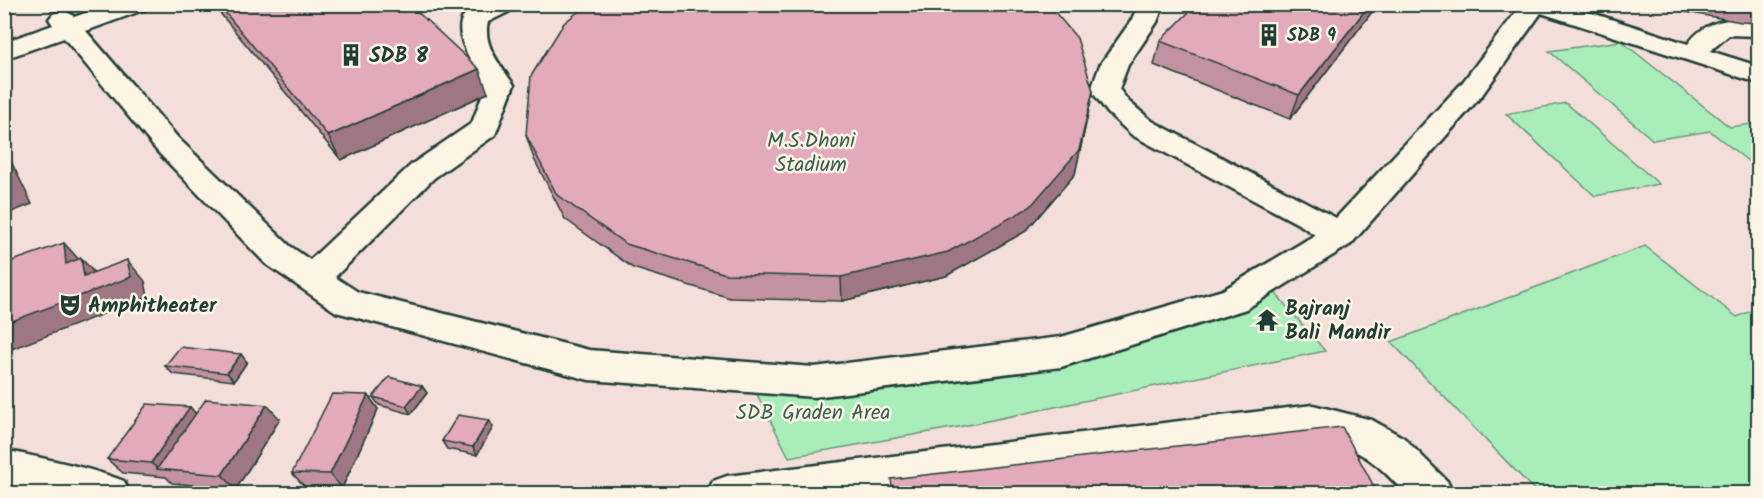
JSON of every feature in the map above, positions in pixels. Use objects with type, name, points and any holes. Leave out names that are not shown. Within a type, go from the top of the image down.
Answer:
[{"type":"street","points":[[4,51],[105,4]]},
{"type":"street","points":[[4,39],[137,4]]},
{"type":"street","points":[[313,278],[423,171],[485,128],[500,85],[472,39],[471,29],[476,18],[505,4]]},
{"type":"street","points":[[1152,4],[1144,22],[1114,65],[1106,90],[1118,107],[1142,128],[1314,218],[1339,236]]},
{"type":"street","points":[[65,24],[168,145],[278,255],[348,303],[589,365],[814,382],[1061,352],[1234,300],[1339,236],[1472,89],[1536,4],[1698,48],[1758,59]]},
{"type":"street","points":[[1585,4],[1698,48],[1758,75]]},
{"type":"street","points":[[1698,48],[1708,34],[1723,28],[1740,26],[1758,28]]},
{"type":"street","points":[[727,494],[847,486],[1313,422],[1358,432],[1390,450],[1433,494]]},
{"type":"street","points":[[4,468],[81,484],[110,494]]},
{"type":"shaded area","points":[[5,5],[1758,5],[1758,493],[5,493]]},
{"type":"green space","points":[[1621,41],[1730,127],[1758,123],[1758,169],[1710,131],[1653,140],[1549,51]]},
{"type":"green space","points":[[1566,103],[1659,184],[1595,196],[1506,114]]},
{"type":"green space","points":[[1645,246],[1737,317],[1758,308],[1758,493],[1537,493],[1391,342]]},
{"type":"green space","name":"SDB Graden Area","points":[[1265,281],[1325,351],[958,427],[789,457],[748,377],[1043,354]]},
{"type":"building","name":"SDB 8","points":[[218,4],[409,4],[479,69],[328,136]]},
{"type":"building","name":"M.S.Dhoni Stadium","points":[[588,4],[1048,4],[1077,38],[1093,91],[1079,150],[1030,207],[948,252],[841,277],[726,274],[626,244],[557,195],[526,135],[531,76],[564,23]]},
{"type":"building","name":"SDB 9","points":[[1197,4],[1370,4],[1299,95],[1160,41]]},
{"type":"building","points":[[4,169],[10,180],[4,182]]},
{"type":"building","points":[[64,243],[66,264],[81,258],[84,276],[127,260],[131,277],[4,324],[4,264]]},
{"type":"building","points":[[180,347],[241,354],[227,373],[165,366]]},
{"type":"building","points":[[389,377],[422,386],[406,406],[373,397]]},
{"type":"building","points":[[332,394],[368,395],[330,474],[292,473]]},
{"type":"building","points":[[206,399],[267,405],[222,475],[157,469]]},
{"type":"building","points":[[147,404],[190,407],[151,463],[107,459]]},
{"type":"building","points":[[458,415],[489,420],[473,447],[442,441]]},
{"type":"building","points":[[1342,427],[1378,494],[893,494],[891,479]]},
{"type":"place","name":"SDB 9","points":[[1269,35]]},
{"type":"place","name":"SDB 8","points":[[351,55]]},
{"type":"place","name":"Amphitheater","points":[[70,305]]},
{"type":"place","name":"Bajranj Bali Mandir","points":[[1267,320]]}]
